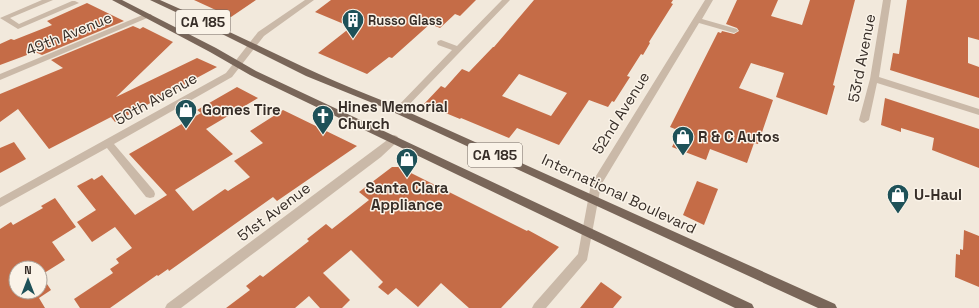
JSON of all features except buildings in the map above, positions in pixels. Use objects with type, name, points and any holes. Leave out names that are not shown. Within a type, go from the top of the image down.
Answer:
[{"type":"main road","name":"CA 185","points":[[116,0],[253,73],[748,308]]},
{"type":"main road","name":"International Boulevard","points":[[154,0],[343,89],[398,111],[831,308]]},
{"type":"street","points":[[49,0],[4,18],[18,28],[75,3],[69,0]]},
{"type":"street","name":"50th Avenue","points":[[0,203],[229,75],[261,34],[310,0]]},
{"type":"street","points":[[398,111],[506,0]]},
{"type":"street","name":"52nd Avenue","points":[[538,308],[583,256],[596,184],[709,0]]},
{"type":"street","name":"53rd Avenue","points":[[864,120],[874,80],[887,0]]},
{"type":"street","name":"49th Avenue","points":[[0,77],[148,16]]},
{"type":"street","points":[[698,20],[734,31]]},
{"type":"street","points":[[440,43],[457,49]]},
{"type":"street","points":[[874,80],[979,112]]},
{"type":"street","name":"51st Avenue","points":[[171,308],[377,154],[394,139]]},
{"type":"street","points":[[108,143],[150,194]]},
{"type":"place","name":"Russo Glass","points":[[353,40]]},
{"type":"place","name":"Gomes Tire","points":[[186,130]]},
{"type":"place","name":"Hines Memorial Church","points":[[323,136]]},
{"type":"place","name":"R & C Autos","points":[[683,156]]},
{"type":"place","name":"Santa Clara Appliance","points":[[407,178]]},
{"type":"place","name":"U-Haul","points":[[898,214]]}]
